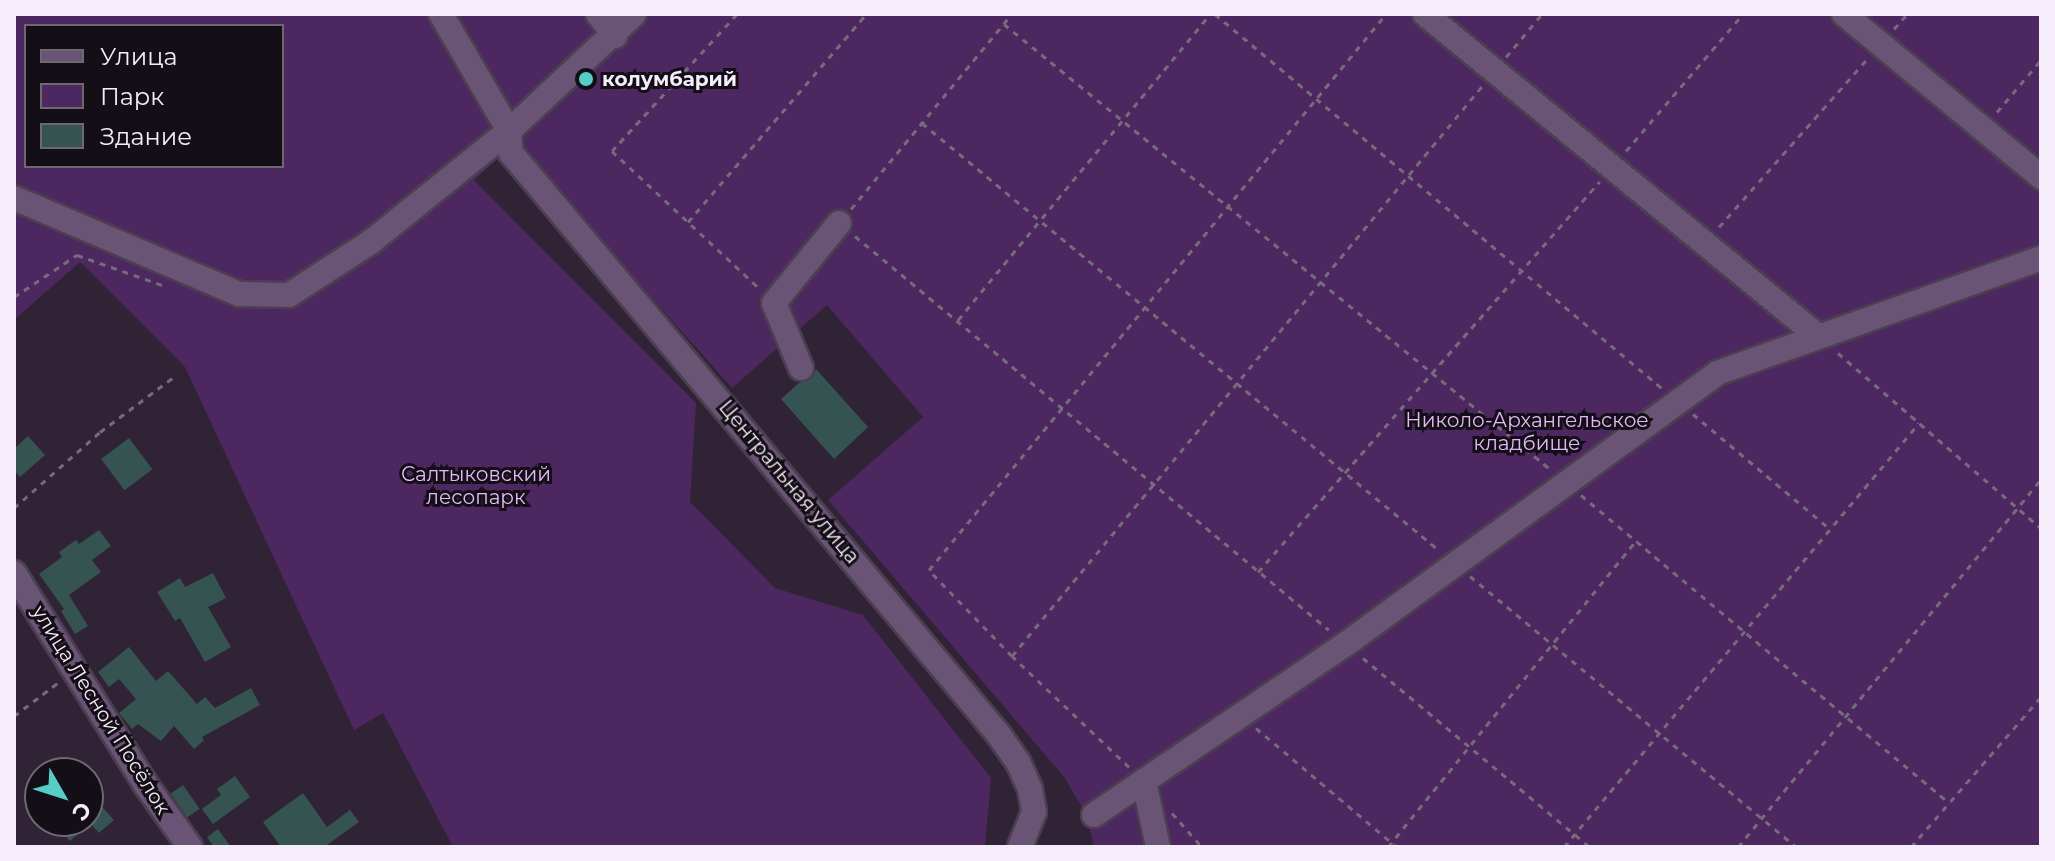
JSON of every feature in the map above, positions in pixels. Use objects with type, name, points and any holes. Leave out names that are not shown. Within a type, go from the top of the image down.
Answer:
[{"type":"street","name":"Центральная улица","points":[[441,14],[509,131],[511,153],[999,735],[1018,762],[1030,789],[1034,812],[1020,847]]},
{"type":"street","points":[[598,14],[615,36]]},
{"type":"street","points":[[14,198],[239,294],[289,295],[372,241],[509,131],[615,36],[634,14]]},
{"type":"street","points":[[1425,14],[1819,337]]},
{"type":"street","points":[[1844,14],[2041,177]]},
{"type":"street","points":[[801,368],[774,303],[839,223]]},
{"type":"street","points":[[1094,815],[1346,644],[1717,373],[2041,258]]},
{"type":"street","name":"улица Лесной Посёлок","points":[[14,573],[146,785],[190,847]]},
{"type":"street","points":[[1144,781],[1158,847]]},
{"type":"path","points":[[737,14],[612,151],[774,303]]},
{"type":"path","points":[[688,222],[866,14]]},
{"type":"path","points":[[1012,14],[839,223],[1590,847]]},
{"type":"path","points":[[957,321],[1120,119],[1212,14],[1830,529]]},
{"type":"path","points":[[1144,781],[1012,656],[929,570],[1386,14]]},
{"type":"path","points":[[1012,656],[1542,14]]},
{"type":"path","points":[[1258,572],[1434,375],[1743,14]]},
{"type":"path","points":[[1705,244],[1907,14]]},
{"type":"path","points":[[1004,24],[1565,482],[1949,803]]},
{"type":"path","points":[[1983,129],[2041,60]]},
{"type":"path","points":[[922,123],[1797,847]]},
{"type":"path","points":[[14,297],[77,255],[175,289]]},
{"type":"path","points":[[1819,337],[2041,528]]},
{"type":"path","points":[[14,508],[100,432],[175,376]]},
{"type":"path","points":[[1564,847],[1919,423]]},
{"type":"path","points":[[1738,847],[2041,480]]},
{"type":"path","points":[[1388,847],[1636,541]]},
{"type":"path","points":[[14,716],[75,670]]},
{"type":"path","points":[[1911,847],[2041,697]]},
{"type":"path","points":[[1241,715],[1397,847]]},
{"type":"green space","name":"Николо-Архангельское кладбище","points":[[14,14],[2041,14],[2041,847],[1094,847],[1086,814],[1064,777],[828,500],[923,417],[827,305],[732,388],[514,143],[474,180],[696,403],[690,502],[775,588],[863,615],[991,778],[985,847],[453,847],[383,713],[354,730],[185,367],[80,262],[14,320]]},
{"type":"building","points":[[816,369],[868,427],[834,459],[781,399],[799,383],[812,378]]},
{"type":"building","points":[[28,436],[45,455],[20,477],[14,470],[14,449]]},
{"type":"building","points":[[129,438],[152,469],[125,490],[101,459]]},
{"type":"building","points":[[99,530],[111,546],[92,560],[101,572],[69,595],[88,626],[75,634],[61,611],[64,609],[39,574],[62,557],[59,552],[76,540],[79,544]]},
{"type":"building","points":[[213,573],[226,598],[208,607],[231,647],[205,662],[180,618],[175,621],[157,592],[180,578],[185,587]]},
{"type":"building","points":[[129,647],[156,681],[168,671],[197,704],[205,697],[215,708],[251,688],[260,705],[202,737],[204,740],[194,749],[174,726],[161,741],[138,724],[132,729],[119,713],[136,699],[119,679],[109,687],[98,672]]},
{"type":"building","points":[[235,776],[250,797],[213,824],[202,809],[221,795],[217,789]]},
{"type":"building","points":[[183,785],[200,809],[187,817],[171,794]]},
{"type":"building","points":[[303,793],[327,827],[350,810],[359,822],[324,847],[281,847],[263,822]]},
{"type":"building","points":[[104,809],[114,820],[104,829]]},
{"type":"building","points":[[218,829],[231,847],[214,847],[207,837]]},
{"type":"place","name":"колумбарий","points":[[586,79]]},
{"type":"park label","name":"Салтыковский лесопарк","points":[[476,486]]}]
